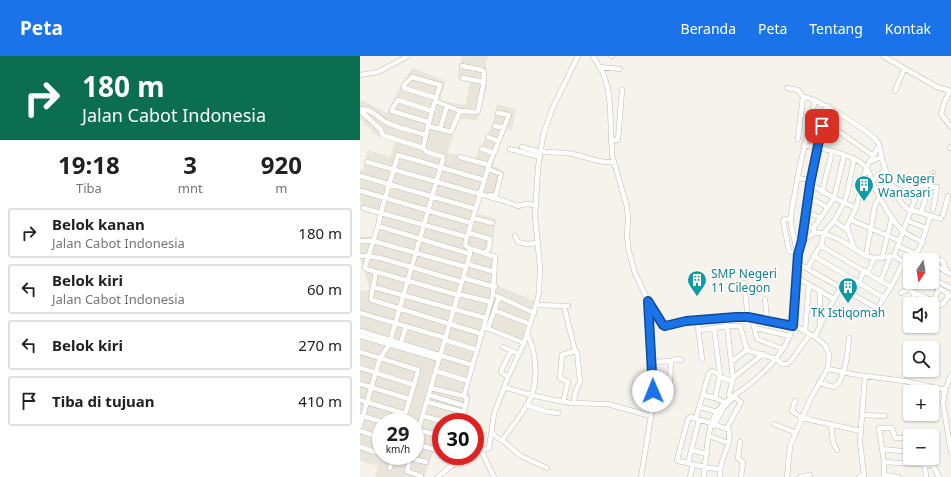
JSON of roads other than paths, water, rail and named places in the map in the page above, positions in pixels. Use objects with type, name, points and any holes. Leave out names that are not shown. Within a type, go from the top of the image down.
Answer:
[{"type":"street","points":[[360,75],[385,69],[408,56]]},
{"type":"street","points":[[484,449],[489,448],[490,432],[494,414],[508,377],[524,343],[536,306],[540,267],[535,231],[535,205],[540,153],[549,116],[578,56]]},
{"type":"street","points":[[593,56],[600,67],[608,89],[613,162],[627,207],[627,237],[629,252],[635,273],[648,301],[664,326],[726,317],[750,318],[793,326],[816,337],[828,349],[828,369],[811,398],[789,448],[787,477]]},
{"type":"street","points":[[883,56],[937,87],[950,91],[941,114],[951,127]]},
{"type":"street","points":[[423,148],[428,124],[435,100],[440,85],[412,77],[404,85],[404,88],[435,100],[460,111],[477,112],[484,82],[484,71],[462,66]]},
{"type":"street","points":[[600,67],[620,69]]},
{"type":"street","points":[[895,91],[904,69]]},
{"type":"street","points":[[463,78],[484,82]]},
{"type":"street","points":[[787,88],[798,90],[803,97],[798,139]]},
{"type":"street","points":[[611,140],[616,141],[618,139],[622,90]]},
{"type":"street","points":[[803,97],[807,97],[827,106],[875,140],[882,157],[890,185],[904,206],[911,211],[930,216],[942,217],[950,197],[937,194]]},
{"type":"street","points":[[432,111],[398,100],[396,100],[392,109],[392,111],[450,133],[452,132],[460,111]]},
{"type":"street","points":[[798,253],[791,218],[797,178],[815,100]]},
{"type":"street","points":[[945,102],[951,104]]},
{"type":"street","points":[[440,130],[447,106]]},
{"type":"street","points":[[704,477],[713,423],[717,412],[724,402],[749,384],[776,359],[790,336],[793,326],[798,253],[802,240],[810,182],[827,106]]},
{"type":"street","points":[[360,426],[361,416],[367,402],[380,358],[390,342],[443,159],[442,157],[427,152],[423,148],[382,135],[381,131],[362,112],[361,109],[365,108],[385,122],[426,135]]},
{"type":"street","points":[[424,413],[467,266],[470,252],[465,245],[471,223],[488,167],[509,116],[498,113]]},
{"type":"street","points":[[823,120],[872,155]]},
{"type":"street","points":[[381,131],[385,122]]},
{"type":"street","points":[[495,126],[504,128]]},
{"type":"street","points":[[488,137],[498,141]]},
{"type":"street","points":[[804,145],[817,147],[854,159],[866,168],[876,190],[892,217],[904,232],[923,242]]},
{"type":"street","points":[[854,249],[847,226],[856,208],[866,168],[878,146]]},
{"type":"street","points":[[522,147],[540,153]]},
{"type":"street","points":[[482,149],[494,153]]},
{"type":"street","points":[[510,149],[540,153],[567,153],[605,162],[613,162]]},
{"type":"street","points":[[822,192],[832,152]]},
{"type":"street","points":[[484,180],[399,155],[389,184],[365,268],[407,281],[491,302]]},
{"type":"street","points":[[802,240],[814,231],[827,207],[834,198],[844,156]]},
{"type":"street","points":[[367,162],[436,182],[493,196],[496,195],[502,174],[488,167],[460,157]]},
{"type":"street","points":[[869,162],[882,157]]},
{"type":"street","points":[[808,268],[814,256],[822,246],[824,233],[834,221],[844,203],[854,159]]},
{"type":"street","points":[[872,181],[885,170]]},
{"type":"street","points":[[921,213],[933,173]]},
{"type":"street","points":[[360,176],[476,209]]},
{"type":"street","points":[[797,178],[810,182],[822,192],[856,208]]},
{"type":"street","points":[[876,190],[890,185],[916,197],[926,199]]},
{"type":"street","points":[[881,280],[904,232],[920,186],[938,187],[933,209]]},
{"type":"street","points":[[361,191],[471,223]]},
{"type":"street","points":[[480,193],[518,206],[525,204],[535,205]]},
{"type":"street","points":[[808,197],[827,207]]},
{"type":"street","points":[[866,256],[875,205],[880,197]]},
{"type":"street","points":[[363,208],[424,225],[490,239],[489,249],[484,252]]},
{"type":"street","points":[[806,212],[821,218]]},
{"type":"street","points":[[917,253],[923,242],[930,216]]},
{"type":"street","points":[[882,258],[892,217]]},
{"type":"street","points":[[473,218],[492,223]]},
{"type":"street","points":[[791,218],[783,220],[784,231],[789,251],[798,253]]},
{"type":"street","points":[[851,220],[887,235],[914,253]]},
{"type":"street","points":[[908,220],[926,228]]},
{"type":"street","points":[[834,221],[847,230]]},
{"type":"street","points":[[804,222],[814,231],[836,238],[866,256],[874,258],[892,257],[903,263]]},
{"type":"street","points":[[378,226],[470,252],[484,252],[495,257],[495,287],[486,318],[486,328]]},
{"type":"street","points":[[515,236],[518,242],[537,244]]},
{"type":"street","points":[[360,241],[373,241],[415,253],[495,272]]},
{"type":"street","points":[[822,246],[891,287]]},
{"type":"street","points":[[360,256],[368,256],[495,287]]},
{"type":"street","points":[[814,256],[884,298]]},
{"type":"street","points":[[852,293],[874,258]]},
{"type":"street","points":[[797,263],[876,307],[879,306],[903,266]]},
{"type":"street","points":[[939,267],[949,273]]},
{"type":"street","points":[[376,272],[372,300],[482,334]]},
{"type":"street","points":[[796,277],[834,299]]},
{"type":"street","points":[[939,282],[951,288]]},
{"type":"street","points":[[744,283],[750,318],[758,339],[783,349]]},
{"type":"street","points":[[805,331],[810,285]]},
{"type":"street","points":[[373,287],[486,318]]},
{"type":"street","points":[[816,337],[820,326],[841,287]]},
{"type":"street","points":[[936,297],[940,288],[949,295],[942,305],[939,303]]},
{"type":"street","points":[[901,293],[908,289],[925,297]]},
{"type":"street","points":[[820,291],[820,326]]},
{"type":"street","points":[[913,297],[914,293]]},
{"type":"street","points":[[494,294],[534,313]]},
{"type":"street","points":[[427,402],[464,412],[467,399],[464,396],[472,365],[482,334],[499,297]]},
{"type":"street","points":[[765,299],[767,321]]},
{"type":"street","points":[[641,477],[651,416],[653,381],[648,301]]},
{"type":"street","points":[[536,306],[566,306],[575,351],[577,353],[580,379],[575,393],[574,403]]},
{"type":"street","points":[[494,309],[530,324]]},
{"type":"street","points":[[360,313],[406,326],[477,350]]},
{"type":"street","points":[[726,317],[732,380],[728,395],[733,396],[741,402],[727,428]]},
{"type":"street","points":[[697,320],[702,359]]},
{"type":"street","points":[[401,343],[406,326]]},
{"type":"street","points":[[698,327],[701,330],[727,326],[741,327],[747,350]]},
{"type":"street","points":[[486,328],[524,343]]},
{"type":"street","points":[[714,328],[720,376],[715,398]]},
{"type":"street","points":[[755,328],[790,336]]},
{"type":"street","points":[[360,331],[390,342],[472,365]]},
{"type":"street","points":[[501,439],[506,434],[532,395],[535,355],[527,334]]},
{"type":"street","points":[[747,350],[776,359],[782,364],[788,364],[810,334]]},
{"type":"street","points":[[360,336],[401,343],[440,357]]},
{"type":"street","points":[[819,383],[836,387],[844,372],[849,338]]},
{"type":"street","points":[[503,347],[511,352],[519,354]]},
{"type":"street","points":[[731,362],[747,350]]},
{"type":"street","points":[[563,402],[568,382],[560,378],[562,355],[575,351]]},
{"type":"street","points":[[360,352],[418,370],[405,413]]},
{"type":"street","points":[[508,377],[501,371],[511,352]]},
{"type":"street","points":[[732,380],[762,354]]},
{"type":"street","points":[[652,362],[671,361],[677,359],[682,360]]},
{"type":"street","points":[[653,381],[670,381],[671,361]]},
{"type":"street","points":[[360,368],[414,385]]},
{"type":"street","points":[[828,369],[865,376],[905,381],[945,390]]},
{"type":"street","points":[[436,371],[468,381]]},
{"type":"street","points":[[690,477],[691,450],[709,372],[712,371],[720,376],[732,380]]},
{"type":"street","points":[[951,375],[945,390],[944,408],[951,452]]},
{"type":"street","points":[[860,477],[864,475],[860,442],[865,376]]},
{"type":"street","points":[[360,384],[410,399]]},
{"type":"street","points":[[504,387],[563,402],[608,404],[651,416]]},
{"type":"street","points":[[431,388],[464,396]]},
{"type":"street","points":[[428,395],[466,406]]},
{"type":"street","points":[[703,395],[724,402]]},
{"type":"street","points":[[708,451],[712,437],[713,423],[733,396]]},
{"type":"street","points":[[360,400],[402,413]]},
{"type":"street","points":[[795,401],[792,411],[802,418],[861,431]]},
{"type":"street","points":[[526,405],[548,412],[558,413]]},
{"type":"street","points":[[700,407],[717,412]]},
{"type":"street","points":[[862,415],[885,416]]},
{"type":"street","points":[[361,416],[372,419]]},
{"type":"street","points":[[720,470],[678,461],[677,458],[688,418],[691,417],[713,423],[727,428],[730,432],[720,470],[720,477]]},
{"type":"street","points":[[774,424],[796,433]]},
{"type":"street","points":[[831,425],[833,442],[837,450]]},
{"type":"street","points":[[898,477],[884,476],[884,462],[879,428],[892,428],[895,438],[903,438]]},
{"type":"street","points":[[360,431],[372,435]]},
{"type":"street","points":[[490,432],[521,456],[547,468]]},
{"type":"street","points":[[712,437],[728,443]]},
{"type":"street","points":[[740,442],[738,458],[743,462],[741,477]]},
{"type":"street","points":[[360,447],[372,451]]},
{"type":"street","points":[[882,449],[903,451]]},
{"type":"street","points":[[691,450],[708,451]]},
{"type":"street","points":[[484,454],[494,477]]},
{"type":"street","points":[[884,462],[903,463]]},
{"type":"street","points":[[408,465],[407,471],[422,476]]},
{"type":"street","points":[[438,477],[453,465]]},
{"type":"street","points":[[926,477],[925,465],[934,467],[940,477]]},
{"type":"street","points":[[706,467],[707,477]]},
{"type":"street","points":[[800,477],[810,475]]},
{"type":"place","name":"SD Negeri Wanasari","points":[[864,202]]},
{"type":"place","name":"SMP Negeri 11 Cilegon","points":[[697,297]]},
{"type":"place","name":"TK Istiqomah","points":[[848,304]]}]
